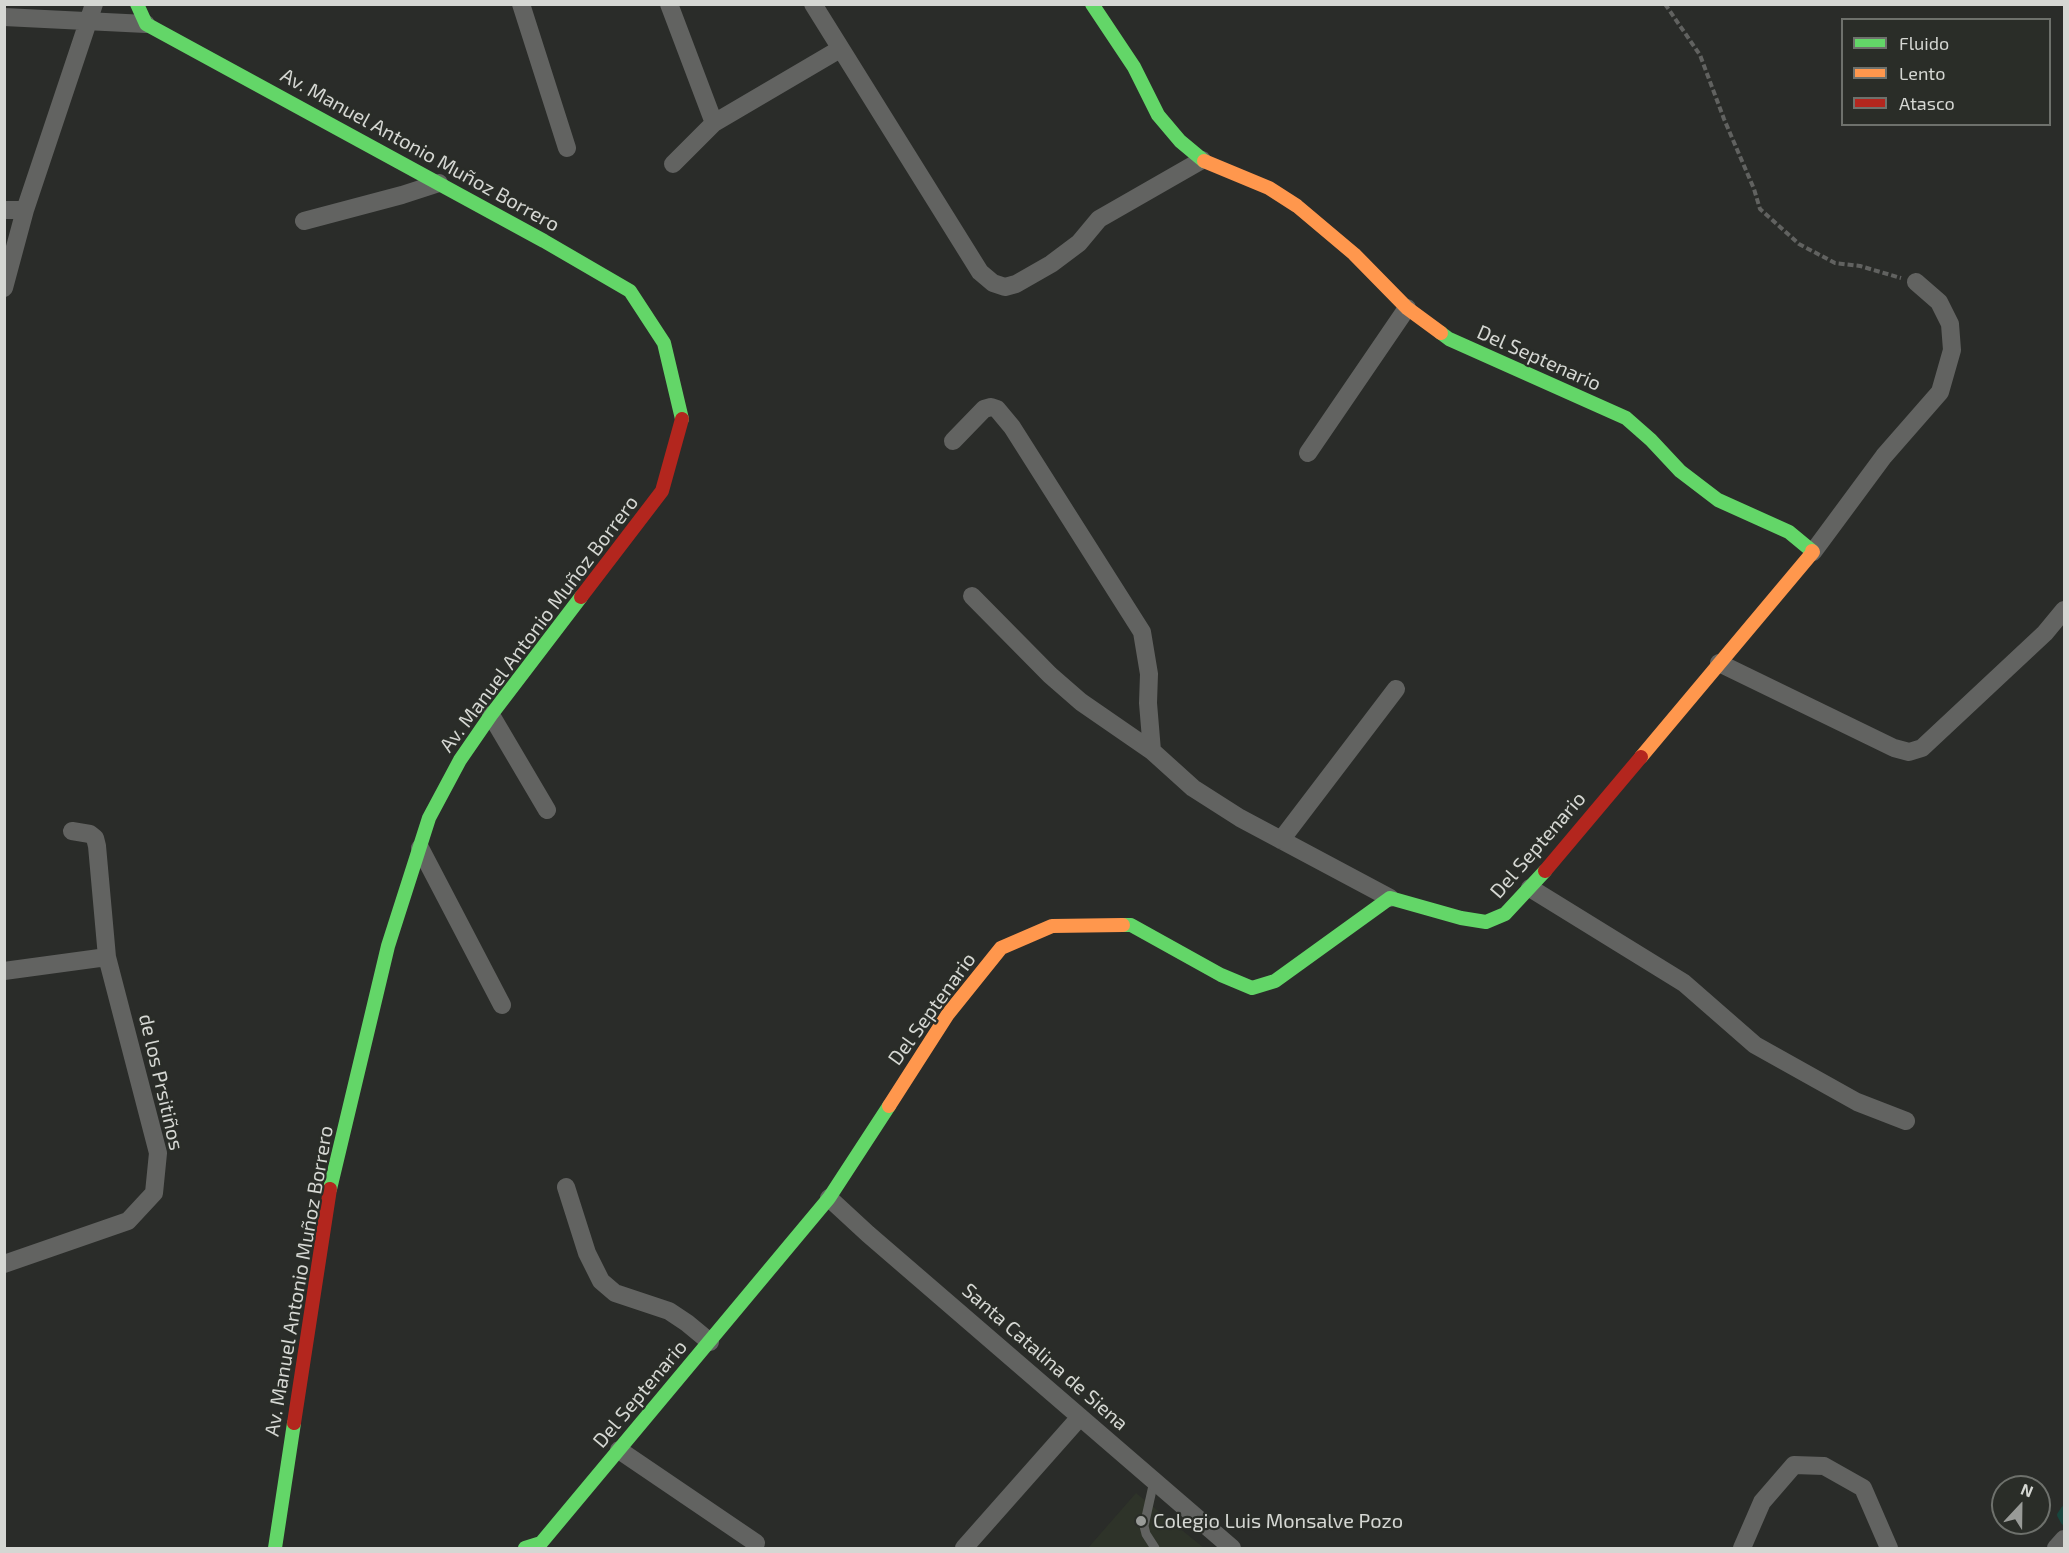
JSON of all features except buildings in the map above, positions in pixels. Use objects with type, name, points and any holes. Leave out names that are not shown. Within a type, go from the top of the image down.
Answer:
[{"type":"street","points":[[137,4],[146,24]]},
{"type":"street","points":[[521,4],[567,148]]},
{"type":"street","points":[[669,4],[714,123]]},
{"type":"street","points":[[813,4],[980,272],[993,283],[1005,287],[1016,284],[1051,264],[1079,243],[1099,219],[1202,160]]},
{"type":"street","name":"Del Septenario","points":[[540,1547],[830,1198],[948,1014],[1001,948],[1052,927],[1131,925],[1221,975],[1252,988],[1275,981],[1389,898],[1461,918],[1486,922],[1505,914],[1530,888],[1813,552],[1789,532],[1718,500],[1680,471],[1652,440],[1626,417],[1449,339],[1407,308],[1354,254],[1297,206],[1269,188],[1202,160],[1180,141],[1158,115],[1134,67],[1092,4]]},
{"type":"street","points":[[4,18],[52,11],[91,13],[146,24]]},
{"type":"street","points":[[4,288],[25,210],[91,13]]},
{"type":"street","name":"Av. Manuel Antonio Muñoz Borrero","points":[[146,24],[439,183],[630,291],[664,343],[684,422],[662,491],[491,715],[460,760],[429,818],[388,946],[332,1179],[275,1548]]},
{"type":"street","points":[[673,164],[714,123],[840,49]]},
{"type":"street","points":[[304,221],[439,183]]},
{"type":"street","points":[[4,210],[25,210]]},
{"type":"street","points":[[1813,552],[1884,456],[1940,392],[1952,350],[1950,324],[1939,302],[1916,282]]},
{"type":"street","points":[[1308,453],[1407,308]]},
{"type":"street","points":[[953,441],[984,409],[991,407],[997,410],[1012,427],[1142,632],[1149,674],[1148,703],[1152,751]]},
{"type":"street","points":[[972,596],[1050,675],[1081,702],[1152,751],[1193,788],[1240,818],[1389,898]]},
{"type":"street","points":[[1719,663],[1894,748],[1909,752],[1922,748],[2045,633],[2064,610]]},
{"type":"street","points":[[1281,840],[1396,689]]},
{"type":"street","points":[[491,715],[547,810]]},
{"type":"street","name":"de los Prsitiños","points":[[4,1264],[128,1221],[154,1193],[158,1153],[107,957],[97,846],[95,838],[90,834],[72,831]]},
{"type":"street","points":[[420,848],[502,1005]]},
{"type":"street","points":[[1530,888],[1684,983],[1755,1045],[1857,1102],[1906,1121]]},
{"type":"street","points":[[4,970],[107,957]]},
{"type":"street","points":[[566,1187],[587,1253],[601,1281],[615,1293],[669,1311],[710,1342]]},
{"type":"street","name":"Santa Catalina de Siena","points":[[830,1198],[1232,1548]]},
{"type":"street","points":[[964,1548],[1080,1417]]},
{"type":"street","points":[[619,1450],[756,1543]]},
{"type":"street","points":[[1742,1548],[1762,1502],[1794,1465],[1824,1466],[1863,1488],[1889,1548]]},
{"type":"street","points":[[2056,1548],[2064,1539]]},
{"type":"lane","points":[[1154,1481],[1144,1526],[1155,1548]]},
{"type":"path","points":[[1665,4],[1700,55],[1760,209],[1799,244],[1834,263],[1860,266],[1916,282]]},
{"type":"shaded area","name":"Colegio Luis Monsalve Pozo","points":[[1136,1493],[1204,1548],[1088,1548]]},
{"type":"waterway","points":[[2064,1509],[2060,1515],[2064,1522]]},
{"type":"traffic: fast","points":[[137,4],[146,24],[544,241],[630,291],[664,343],[682,419]]},
{"type":"traffic: fast","points":[[1092,4],[1134,67],[1158,115],[1180,141],[1204,161]]},
{"type":"traffic: fast","points":[[1441,333],[1449,339],[1626,418],[1651,440],[1680,471],[1718,500],[1789,532],[1812,551]]},
{"type":"traffic: fast","points":[[330,1189],[388,946],[429,818],[460,760],[491,715],[581,597]]},
{"type":"traffic: fast","points":[[1123,925],[1131,925],[1221,975],[1252,988],[1275,981],[1390,898],[1461,918],[1486,922],[1505,914],[1545,871]]},
{"type":"traffic: fast","points":[[525,1548],[541,1543],[829,1198],[889,1106]]},
{"type":"traffic: fast","points":[[275,1548],[294,1423]]},
{"type":"traffic: slow","points":[[1204,161],[1269,188],[1297,206],[1354,254],[1407,308],[1441,333]]},
{"type":"traffic: slow","points":[[1641,757],[1812,551]]},
{"type":"traffic: slow","points":[[889,1106],[948,1014],[1001,948],[1052,926],[1123,925]]},
{"type":"traffic: jam","points":[[581,597],[662,491],[682,419]]},
{"type":"traffic: jam","points":[[1545,871],[1641,757]]},
{"type":"traffic: jam","points":[[294,1423],[330,1189]]},
{"type":"place","name":"Colegio Luis Monsalve Pozo","points":[[1141,1521]]}]
